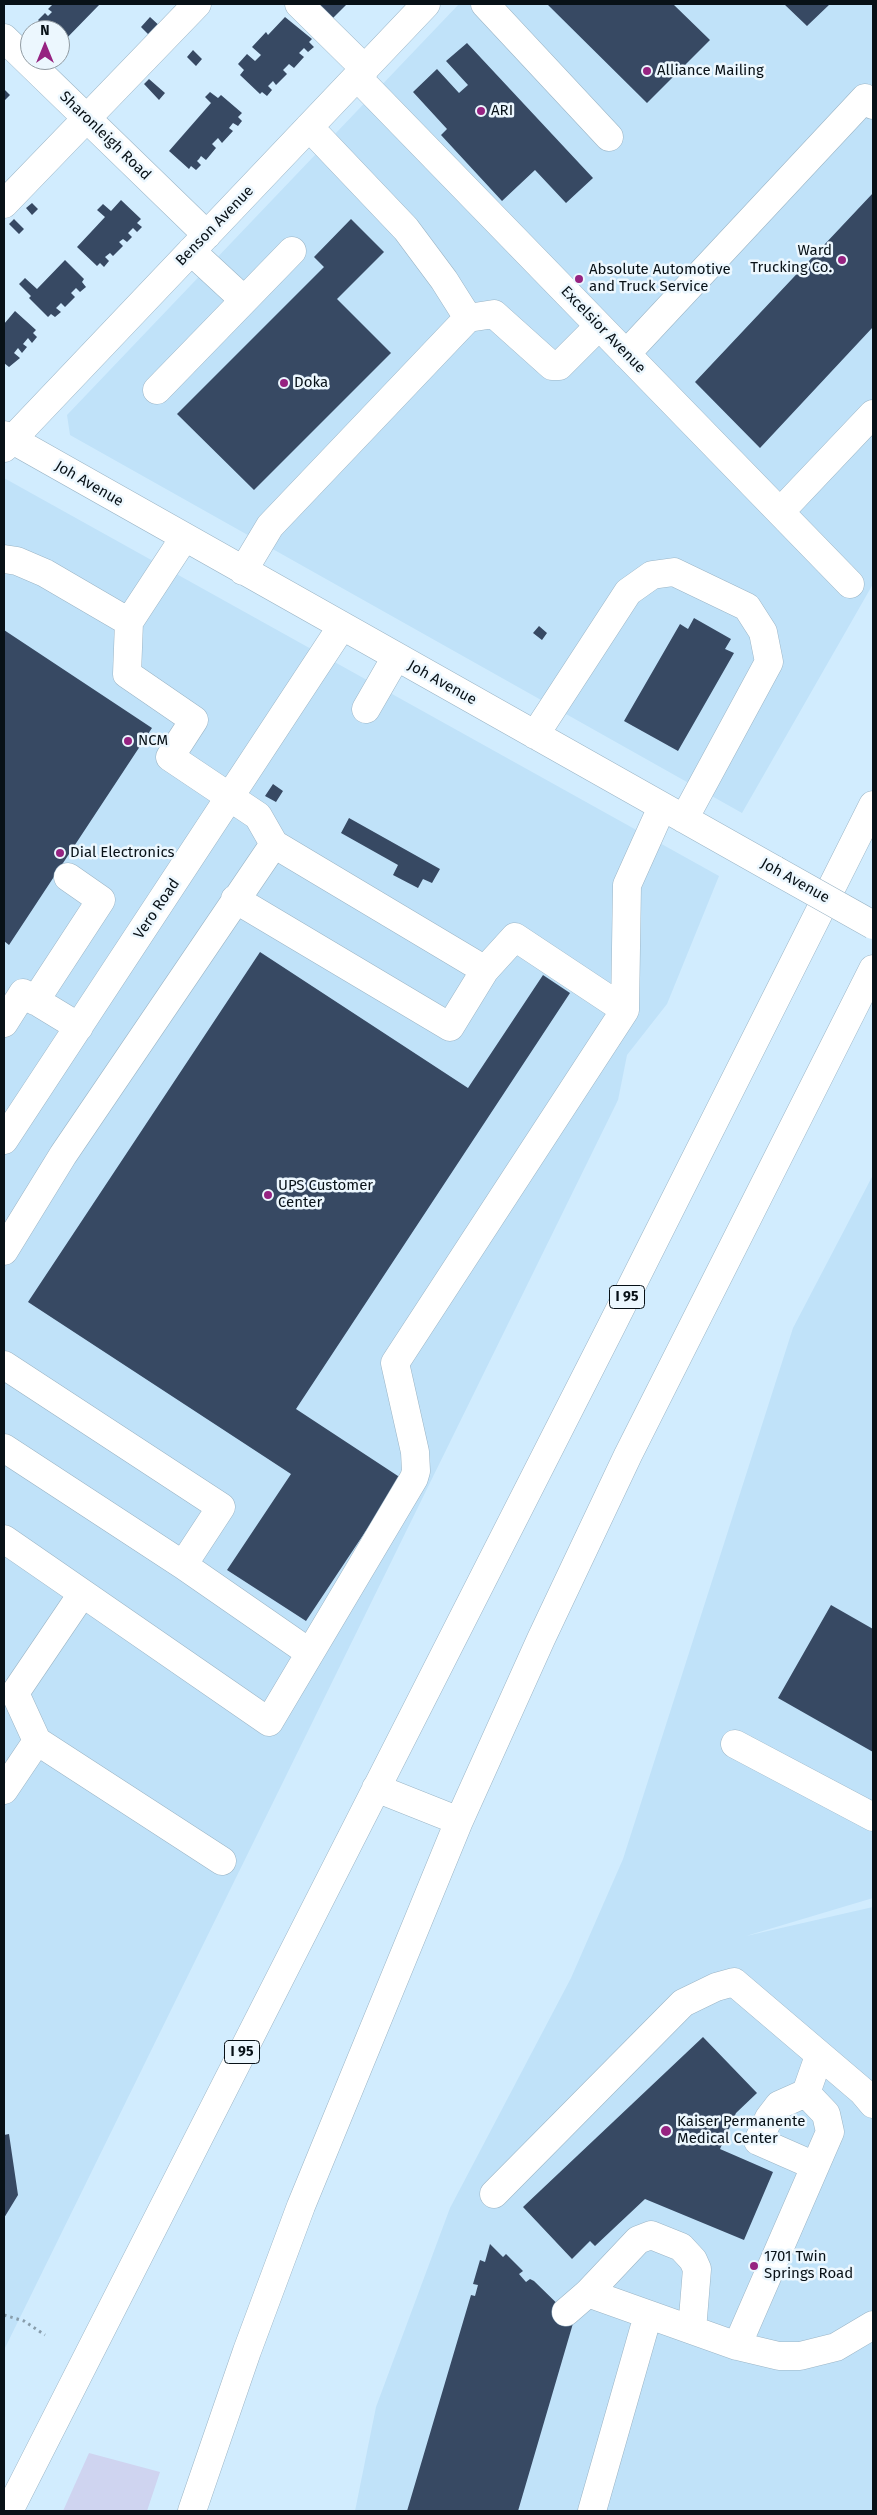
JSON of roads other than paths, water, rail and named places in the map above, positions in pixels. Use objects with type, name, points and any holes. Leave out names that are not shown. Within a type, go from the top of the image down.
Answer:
[{"type":"main road","points":[[4,204],[198,4]]},
{"type":"main road","name":"Excelsior Avenue","points":[[298,4],[599,326],[850,584]]},
{"type":"main road","name":"Benson Avenue","points":[[6,441],[199,243],[426,4]]},
{"type":"main road","points":[[484,4],[609,137]]},
{"type":"main road","name":"Sharonleigh Road","points":[[4,38],[87,118],[199,243],[244,300]]},
{"type":"main road","points":[[626,354],[865,98],[873,105]]},
{"type":"main road","points":[[309,127],[406,229],[444,280],[468,318]]},
{"type":"main road","points":[[158,390],[292,251]]},
{"type":"main road","points":[[243,571],[270,526],[468,318],[494,314],[552,366],[559,366],[599,326]]},
{"type":"main road","points":[[780,512],[873,414]]},
{"type":"main road","name":"Joh Avenue","points":[[6,441],[342,626],[873,925]]},
{"type":"main road","points":[[184,538],[129,622],[127,674],[194,720],[170,756],[258,816],[274,844],[485,970]]},
{"type":"main road","points":[[4,559],[17,561],[45,573],[129,622]]},
{"type":"main road","points":[[4,1539],[269,1722],[414,1478],[416,1471],[415,1452],[395,1363],[625,1010],[626,857],[673,813],[769,662],[763,632],[747,607],[674,572],[652,575],[628,592],[535,735]]},
{"type":"main road","name":"Vero Road","points":[[4,1140],[342,626]]},
{"type":"main road","points":[[366,709],[396,657]]},
{"type":"main road","points":[[797,953],[873,788]]},
{"type":"main road","name":"I 95","points":[[9,2511],[612,1325],[797,953],[873,805]]},
{"type":"main road","points":[[4,1251],[64,1154],[274,844]]},
{"type":"main road","points":[[35,1001],[101,900],[68,877]]},
{"type":"main road","points":[[235,899],[450,1027],[485,970],[515,938],[625,1010]]},
{"type":"main road","points":[[195,2502],[247,2351],[304,2197],[459,1822],[541,1639],[624,1464],[873,969]]},
{"type":"main road","points":[[4,1023],[23,993],[79,1027]]},
{"type":"main road","points":[[797,1120],[873,1001]]},
{"type":"main road","points":[[4,1365],[222,1507],[183,1565]]},
{"type":"main road","points":[[4,1448],[183,1565],[310,1653]]},
{"type":"main road","points":[[82,1594],[15,1693],[37,1741],[222,1861]]},
{"type":"main road","points":[[4,1790],[37,1741]]},
{"type":"main road","points":[[735,1744],[873,1817]]},
{"type":"main road","points":[[376,1788],[459,1822]]},
{"type":"main road","points":[[494,2194],[682,2003],[716,1987],[734,1982],[862,2091],[873,2104]]},
{"type":"main road","points":[[815,2166],[758,2141],[769,2118],[780,2105],[806,2093],[819,2056]]},
{"type":"main road","points":[[736,2346],[830,2132],[826,2114],[806,2093]]},
{"type":"main road","points":[[566,2312],[588,2293],[638,2240],[644,2236],[657,2236],[688,2252],[697,2269],[692,2330]]},
{"type":"main road","points":[[588,2293],[736,2346],[779,2356],[800,2356],[836,2347],[873,2325]]},
{"type":"main road","points":[[592,2511],[648,2315]]},
{"type":"main road","points":[[4,2506],[40,2451]]},
{"type":"place","name":"Alliance Mailing","points":[[647,71]]},
{"type":"place","name":"ARI","points":[[481,111]]},
{"type":"place","name":"Ward Trucking Co.","points":[[842,260]]},
{"type":"place","name":"Absolute Automotive and Truck Service","points":[[579,279]]},
{"type":"place","name":"Doka","points":[[284,383]]},
{"type":"place","name":"NCM","points":[[128,741]]},
{"type":"place","name":"Dial Electronics","points":[[60,853]]},
{"type":"place","name":"UPS Customer Center","points":[[268,1195]]},
{"type":"place","name":"Kaiser Permanente Medical Center","points":[[666,2131]]},
{"type":"place","name":"1701 Twin Springs Road","points":[[754,2266]]}]
